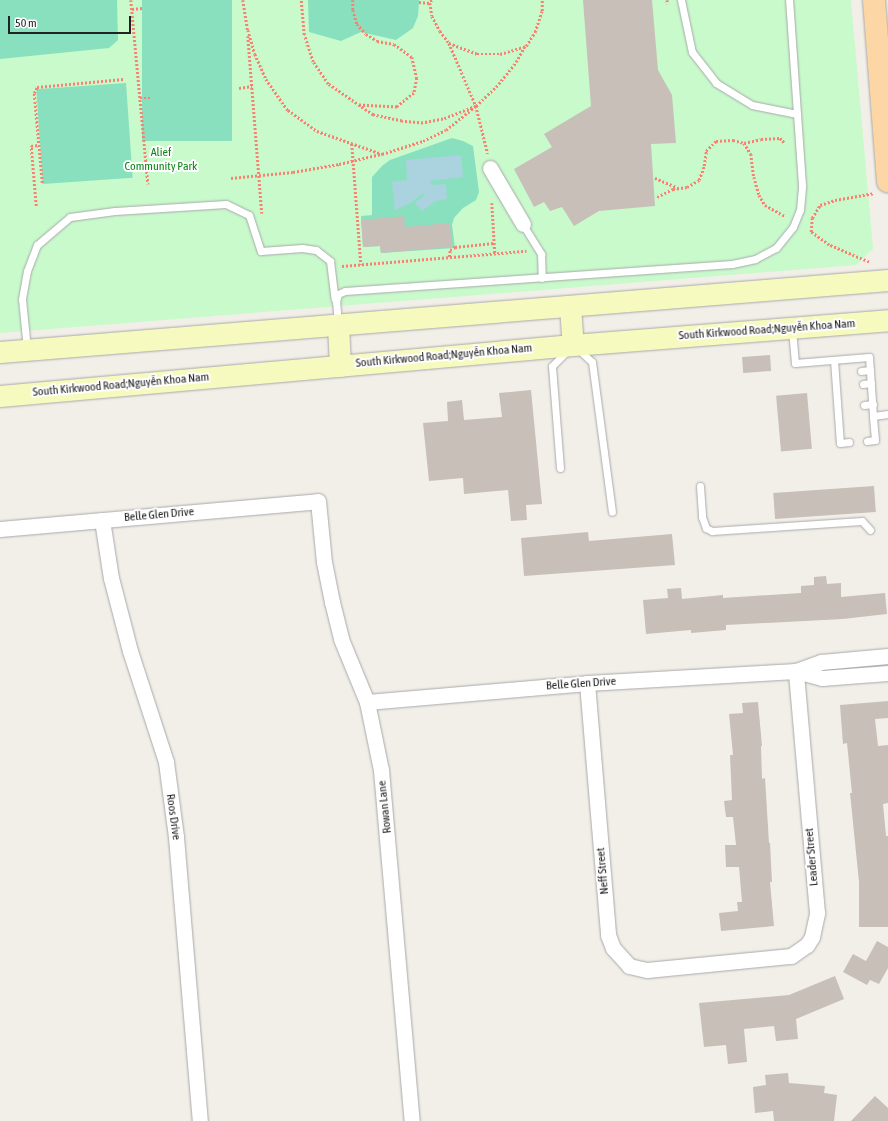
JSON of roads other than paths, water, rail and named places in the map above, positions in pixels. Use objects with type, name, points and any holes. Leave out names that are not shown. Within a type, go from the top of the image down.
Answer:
[{"type":"main road","points":[[874,0],[880,187]]},
{"type":"main road","points":[[0,352],[888,280]]},
{"type":"main road","points":[[570,306],[573,344]]},
{"type":"main road","name":"South Kirkwood Road;Nguyễn Khoa Nam","points":[[0,396],[573,344],[888,320]]},
{"type":"main road","points":[[338,325],[340,366]]},
{"type":"street","points":[[490,168],[524,226]]},
{"type":"street","name":"Belle Glen Drive","points":[[0,529],[318,501]]},
{"type":"street","name":"Rowan Lane","points":[[318,501],[324,562],[332,602],[341,639],[367,702],[381,770],[412,1121]]},
{"type":"street","name":"Roos Drive","points":[[102,520],[111,578],[128,644],[166,762],[176,837],[200,1121]]},
{"type":"street","name":"Belle Glen Drive","points":[[367,702],[587,683],[796,671],[821,662],[888,656]]},
{"type":"street","name":"Belle Glen Drive","points":[[796,671],[822,678],[888,673]]},
{"type":"street","name":"Leader Street","points":[[715,964],[791,956],[807,945],[815,929],[817,913],[796,671]]},
{"type":"street","name":"Neff Street","points":[[587,683],[608,935],[613,948],[629,966],[638,969],[647,970],[715,964]]},
{"type":"lane","points":[[681,0],[692,52],[716,84],[752,105],[797,114]]},
{"type":"lane","points":[[336,302],[338,294],[345,291],[732,264],[755,259],[776,248],[793,227],[800,210],[802,185],[789,0]]},
{"type":"lane","points":[[27,349],[22,299],[27,271],[37,245],[70,217],[115,211],[226,204],[249,215],[261,251],[302,248],[316,250],[330,261],[338,325]]},
{"type":"lane","points":[[524,226],[541,254],[542,278]]},
{"type":"lane","points":[[792,327],[794,364],[869,357],[875,440],[867,441]]},
{"type":"lane","points":[[560,468],[552,366],[573,344],[592,362],[612,512]]},
{"type":"lane","points":[[834,360],[839,373],[840,385],[837,408],[840,443],[849,442]]},
{"type":"lane","points":[[861,371],[870,370]]},
{"type":"lane","points":[[862,384],[871,383]]},
{"type":"lane","points":[[864,405],[872,404]]},
{"type":"lane","points":[[837,408],[846,407]]},
{"type":"lane","points":[[873,416],[888,414]]},
{"type":"lane","points":[[866,426],[874,425]]},
{"type":"lane","points":[[839,429],[847,428]]},
{"type":"lane","points":[[700,486],[702,517],[706,528],[712,531],[862,521],[870,530]]},
{"type":"water","points":[[461,155],[463,177],[430,181],[431,185],[446,184],[447,199],[436,201],[422,211],[415,203],[425,195],[422,194],[411,203],[395,210],[392,182],[407,180],[406,160]]},
{"type":"park label","name":"Alief Community Park","points":[[161,160]]}]
